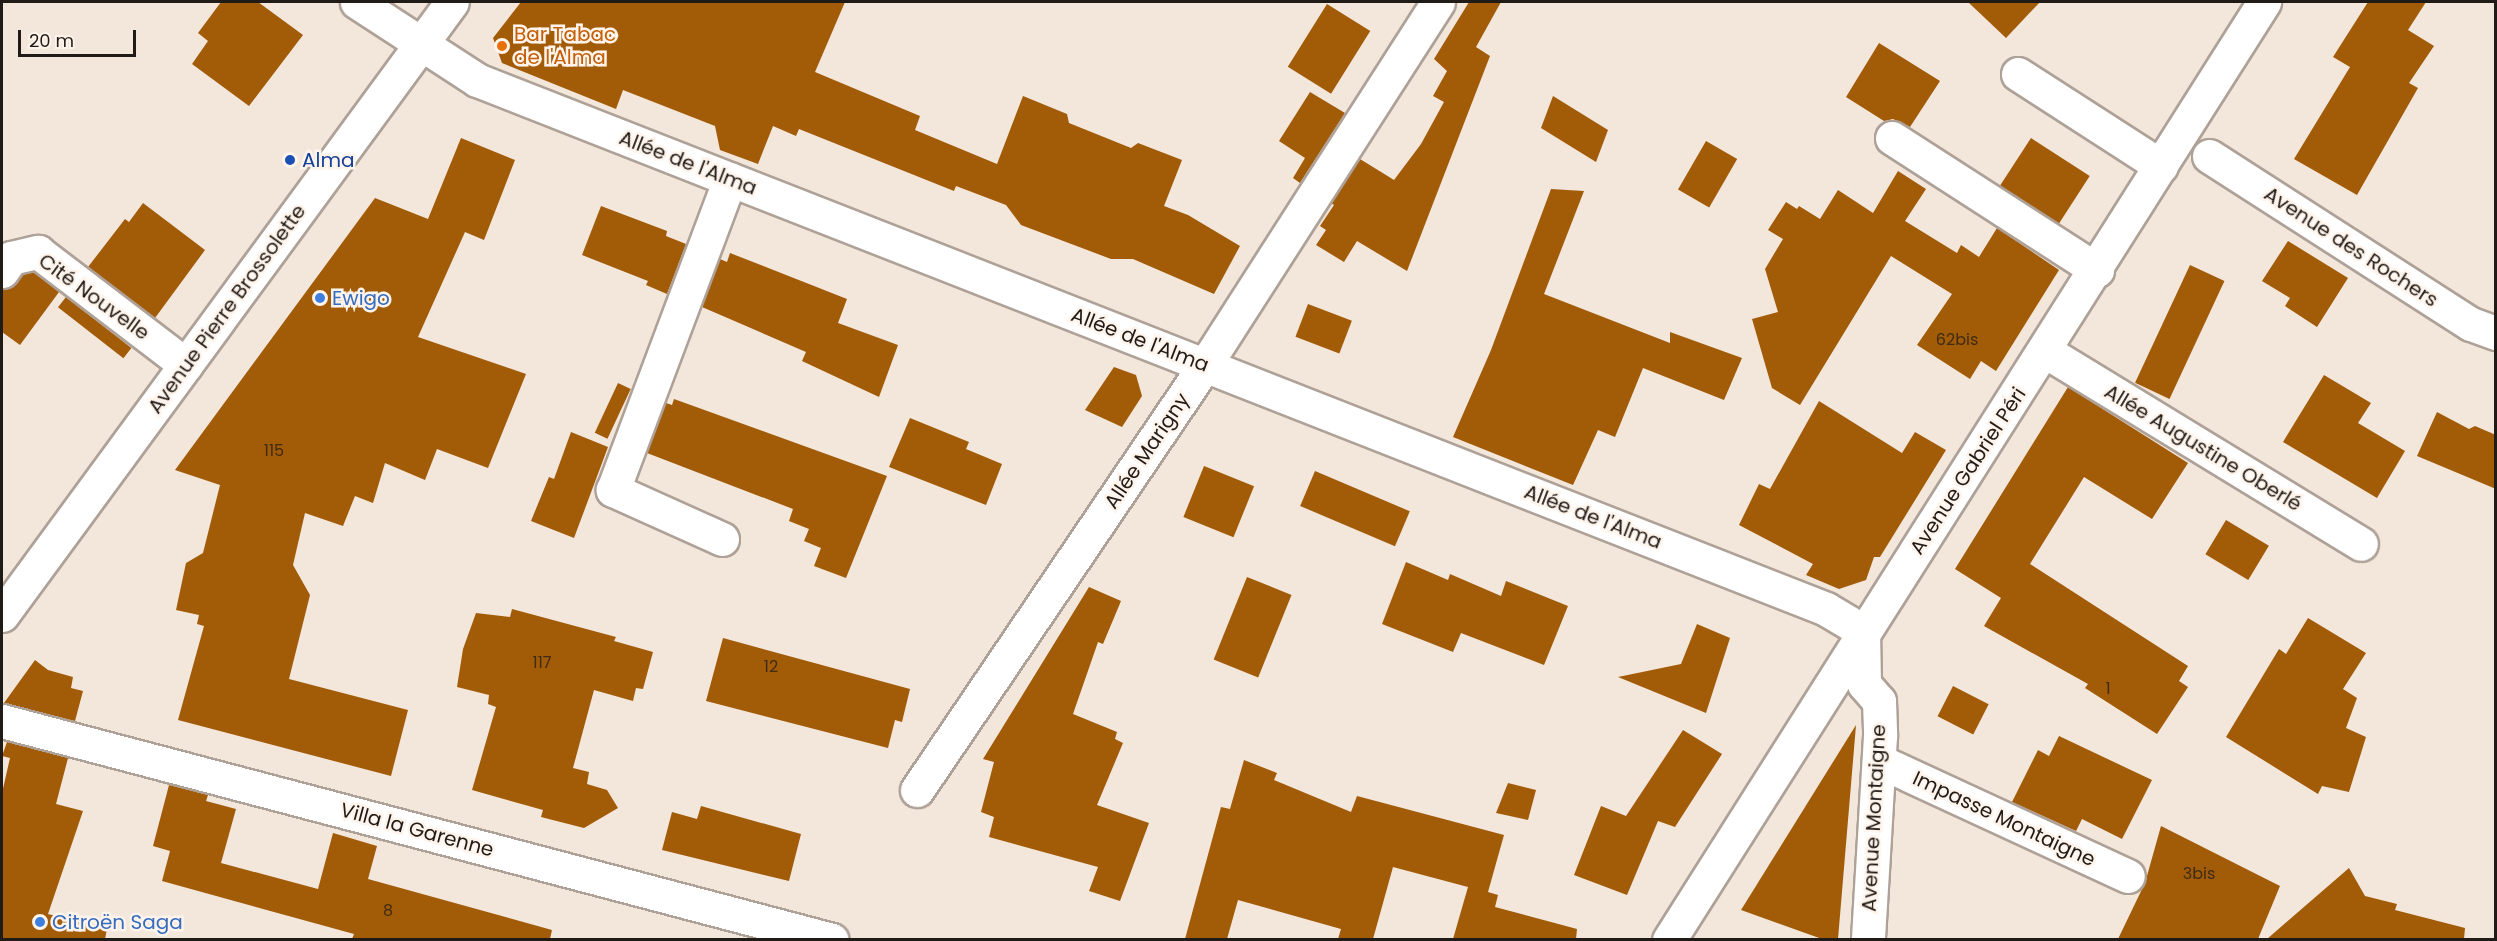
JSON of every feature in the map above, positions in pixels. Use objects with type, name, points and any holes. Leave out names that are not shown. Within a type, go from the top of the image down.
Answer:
[{"type":"street","name":"Allée de l'Alma","points":[[357,2],[420,46],[477,80],[1826,609],[1863,630]]},
{"type":"street","name":"Avenue Pierre Brossolette","points":[[2,615],[452,2]]},
{"type":"street","name":"Avenue Gabriel Péri","points":[[1669,939],[1863,630],[2097,270],[2264,2]]},
{"type":"street","name":"Allée Marigny","points":[[916,790],[1205,365],[1433,9]]},
{"type":"street","points":[[2018,74],[2161,166]]},
{"type":"street","points":[[1892,138],[2097,270]]},
{"type":"street","name":"Avenue des Rochers","points":[[2209,156],[2471,324],[2496,333]]},
{"type":"street","points":[[722,539],[613,490],[730,180]]},
{"type":"street","name":"Cité Nouvelle","points":[[2,271],[11,258],[38,252],[186,365]]},
{"type":"street","name":"Allée Augustine Oberlé","points":[[2045,351],[2361,544]]},
{"type":"street","name":"Avenue Montaigne","points":[[1863,630],[1864,684],[1879,701],[1868,939]]},
{"type":"street","name":"Villa la Garenne","points":[[2,721],[831,939]]},
{"type":"street","name":"Impasse Montaigne","points":[[1878,761],[2128,876]]},
{"type":"building","points":[[221,2],[258,2],[303,35],[249,106],[192,64],[208,41],[198,33]]},
{"type":"building","points":[[521,2],[845,2],[815,72],[920,116],[915,130],[997,164],[1023,96],[1067,114],[1069,123],[1131,148],[1138,143],[1182,160],[1164,206],[1188,215],[1240,246],[1214,294],[1133,259],[1111,259],[1021,225],[1006,205],[956,186],[954,191],[799,129],[796,136],[773,126],[758,164],[720,150],[715,126],[623,90],[616,109],[502,63],[493,38]]},
{"type":"building","points":[[1469,2],[1501,2],[1476,47],[1490,56],[1407,271],[1357,241],[1344,262],[1316,245],[1326,230],[1320,226],[1334,205],[1331,203],[1360,159],[1394,180],[1421,144],[1444,102],[1433,96],[1447,71],[1434,59]]},
{"type":"building","points":[[1968,2],[2040,2],[2006,38]]},
{"type":"building","points":[[2368,2],[2426,2],[2408,30],[2434,46],[2409,83],[2418,88],[2357,195],[2294,159],[2350,67],[2333,57]]},
{"type":"building","points":[[1327,4],[1370,31],[1331,94],[1288,67]]},
{"type":"building","points":[[1879,43],[1940,81],[1910,127],[1893,119],[1884,121],[1846,97]]},
{"type":"building","points":[[1310,92],[1345,113],[1300,183],[1293,178],[1305,158],[1279,141]]},
{"type":"building","points":[[1553,96],[1608,130],[1596,162],[1541,128]]},
{"type":"building","points":[[461,138],[515,160],[484,240],[465,232],[418,337],[526,374],[488,468],[437,449],[425,480],[385,463],[373,503],[355,496],[343,526],[305,513],[293,565],[310,595],[289,679],[408,710],[391,776],[178,720],[204,626],[197,624],[199,615],[176,610],[186,563],[203,553],[220,485],[175,470],[375,198],[428,219]]},
{"type":"building","points":[[2031,138],[2090,176],[2059,224],[2000,186]]},
{"type":"building","points":[[1706,141],[1737,159],[1709,207],[1678,189]]},
{"type":"building","points":[[1898,171],[1926,189],[1905,221],[1957,253],[1961,245],[1979,257],[1997,228],[2059,270],[1996,371],[1981,361],[1970,379],[1917,345],[1952,294],[1891,256],[1800,405],[1772,388],[1752,319],[1778,312],[1765,269],[1783,239],[1768,230],[1786,202],[1797,209],[1799,206],[1820,219],[1838,190],[1873,213]]},
{"type":"building","points":[[1551,189],[1584,191],[1544,294],[1670,343],[1670,332],[1742,358],[1724,400],[1643,368],[1615,437],[1598,430],[1573,485],[1453,437],[1491,350]]},
{"type":"building","points":[[143,203],[205,250],[155,318],[88,267],[125,219],[129,222]]},
{"type":"building","points":[[601,206],[667,231],[666,236],[686,244],[667,294],[646,285],[648,281],[582,255]]},
{"type":"building","points":[[2288,241],[2348,278],[2317,327],[2285,306],[2290,298],[2262,281]]},
{"type":"building","points":[[730,253],[847,299],[838,323],[898,345],[879,397],[802,361],[806,352],[702,307],[720,259],[727,262]]},
{"type":"building","points":[[2190,265],[2224,281],[2169,399],[2135,383]]},
{"type":"building","points":[[34,272],[59,292],[20,345],[2,332],[2,290],[11,288],[22,275]]},
{"type":"building","points":[[66,297],[131,348],[123,358],[58,307]]},
{"type":"building","points":[[1308,304],[1352,321],[1339,354],[1295,337]]},
{"type":"building","points":[[1114,367],[1136,375],[1142,396],[1122,427],[1085,410]]},
{"type":"building","points":[[2324,375],[2371,403],[2358,423],[2405,451],[2377,498],[2283,442]]},
{"type":"building","points":[[618,383],[631,389],[607,439],[595,433]]},
{"type":"building","points":[[2068,387],[2188,463],[2152,519],[2084,477],[2030,564],[2188,666],[2179,681],[2188,687],[2157,734],[2085,688],[2088,684],[1984,626],[2001,598],[1955,569]]},
{"type":"building","points":[[674,399],[887,476],[846,578],[814,566],[821,548],[804,541],[809,529],[789,521],[793,509],[647,453],[666,403],[672,405]]},
{"type":"building","points":[[1819,401],[1902,453],[1915,432],[1946,450],[1880,557],[1874,557],[1866,580],[1839,589],[1806,575],[1813,564],[1739,525],[1759,484],[1770,489]]},
{"type":"building","points":[[2437,412],[2469,429],[2475,426],[2496,435],[2496,489],[2417,456]]},
{"type":"building","points":[[910,418],[969,442],[966,449],[1002,464],[986,505],[889,467]]},
{"type":"building","points":[[571,432],[608,447],[574,538],[531,521],[549,477],[554,479]]},
{"type":"building","points":[[1204,466],[1254,486],[1233,537],[1183,517]]},
{"type":"building","points":[[1315,471],[1410,511],[1395,546],[1300,506]]},
{"type":"building","points":[[2226,520],[2269,546],[2248,580],[2205,554]]},
{"type":"building","points":[[1406,562],[1448,580],[1450,574],[1501,596],[1506,581],[1568,606],[1544,665],[1461,633],[1453,652],[1382,624]]},
{"type":"building","points":[[1247,577],[1292,595],[1258,678],[1214,660]]},
{"type":"building","points":[[1089,587],[1121,601],[1103,644],[1098,642],[1073,714],[1117,732],[1115,739],[1123,743],[1097,805],[1149,823],[1120,901],[1089,891],[1098,867],[989,837],[994,817],[981,812],[994,762],[983,759]]},
{"type":"building","points":[[512,609],[616,637],[614,641],[653,652],[643,689],[636,688],[633,701],[594,690],[573,768],[589,772],[587,784],[607,790],[618,808],[584,828],[541,817],[543,810],[472,790],[496,707],[488,704],[489,695],[457,687],[463,649],[476,613],[510,617]]},
{"type":"building","points":[[2308,618],[2366,653],[2343,689],[2357,698],[2346,728],[2366,737],[2349,792],[2322,786],[2318,794],[2226,737],[2279,649],[2286,654]]},
{"type":"building","points":[[1697,624],[1730,638],[1706,713],[1618,677],[1681,664]]},
{"type":"building","points":[[723,638],[910,689],[902,722],[895,720],[888,748],[706,701]]},
{"type":"building","points":[[35,660],[48,670],[73,677],[71,688],[83,691],[75,721],[4,703]]},
{"type":"building","points":[[1953,686],[1989,704],[1973,734],[1938,716]]},
{"type":"building","points":[[1856,725],[1838,939],[1822,939],[1741,910]]},
{"type":"building","points":[[1683,730],[1722,754],[1675,827],[1658,821],[1627,895],[1574,875],[1601,806],[1626,816]]},
{"type":"building","points":[[2059,736],[2152,780],[2122,839],[2082,819],[2076,831],[2012,802],[2038,750],[2049,756]]},
{"type":"building","points":[[7,742],[68,758],[56,804],[83,811],[48,914],[107,929],[105,939],[2,939],[2,793],[10,758],[2,756]]},
{"type":"building","points":[[1244,760],[1277,773],[1274,780],[1351,812],[1357,796],[1504,835],[1488,892],[1498,895],[1495,907],[1577,929],[1576,939],[1453,939],[1468,887],[1393,867],[1373,939],[1338,939],[1341,929],[1238,900],[1227,939],[1185,939],[1221,807],[1230,809]]},
{"type":"building","points":[[1508,783],[1536,790],[1528,820],[1496,813]]},
{"type":"building","points":[[169,785],[208,795],[206,801],[236,809],[221,863],[318,889],[333,833],[377,846],[368,879],[552,930],[550,939],[352,939],[354,934],[162,881],[170,851],[153,846]]},
{"type":"building","points":[[701,806],[801,834],[789,881],[662,850],[672,812],[697,819]]},
{"type":"building","points":[[2161,826],[2280,886],[2258,939],[2118,939],[2145,883]]},
{"type":"building","points":[[2349,868],[2365,896],[2397,904],[2395,910],[2465,928],[2464,939],[2267,939]]},
{"type":"place","name":"Bar Tabac de l'Alma","points":[[502,46]]},
{"type":"place","name":"Alma","points":[[290,160]]},
{"type":"place","name":"Ewigo","points":[[320,298]]},
{"type":"place","name":"Citroën Saga","points":[[40,922]]}]
